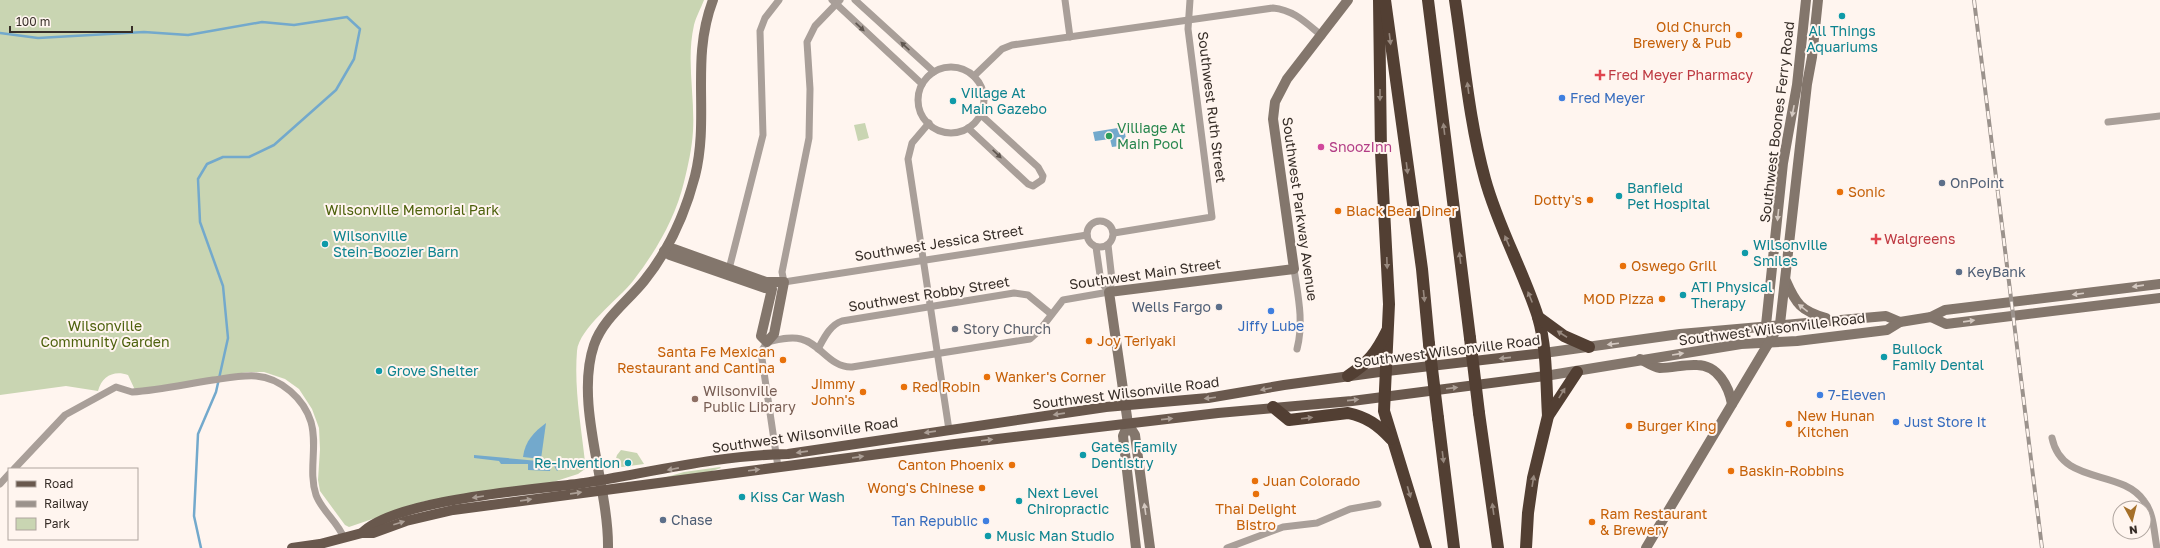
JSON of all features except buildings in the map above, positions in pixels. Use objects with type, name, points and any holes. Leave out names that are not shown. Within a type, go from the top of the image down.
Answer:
[{"type":"highway","points":[[1379,0],[1381,152],[1389,326],[1384,411],[1426,548]]},
{"type":"highway","points":[[1385,0],[1422,269],[1429,344],[1454,548]]},
{"type":"highway","points":[[1428,0],[1498,548]]},
{"type":"highway","points":[[1455,0],[1471,112],[1483,173],[1503,232],[1538,316],[1543,338],[1548,416],[1533,478],[1528,513],[1526,548]]},
{"type":"highway","points":[[1538,316],[1564,336],[1588,347]]},
{"type":"highway","points":[[1348,376],[1370,361],[1389,326]]},
{"type":"highway","points":[[1548,416],[1577,372]]},
{"type":"highway","points":[[1273,407],[1289,420],[1348,413],[1358,415],[1376,424],[1393,441]]},
{"type":"main road","name":"Southwest Wilsonville Road","points":[[362,532],[369,525],[420,507],[709,462],[776,454],[788,454],[1125,406],[1208,398],[1348,376],[1544,353]]},
{"type":"main road","name":"Southwest Wilsonville Road","points":[[292,548],[344,538],[362,532],[373,533],[406,521],[453,510],[778,467],[1128,424],[1385,396],[1545,376]]},
{"type":"street","points":[[608,548],[606,515],[589,398],[588,380],[591,357],[597,338],[604,326],[644,280],[664,251],[683,214],[696,174],[702,128],[701,51],[713,0]]},
{"type":"street","points":[[728,272],[763,135],[760,31],[765,18],[779,0]]},
{"type":"street","points":[[855,0],[934,72]]},
{"type":"street","points":[[1065,0],[1070,37]]},
{"type":"street","name":"Southwest Ruth Street","points":[[1114,233],[1212,217],[1188,28],[1190,0]]},
{"type":"street","name":"Southwest Parkway Avenue","points":[[1297,349],[1302,333],[1301,320],[1274,131],[1273,112],[1277,96],[1283,86],[1348,0]]},
{"type":"street","name":"Southwest Boones Ferry Road","points":[[1770,343],[1766,325],[1783,163],[1797,85],[1806,0]]},
{"type":"street","name":"Southwest Boones Ferry Road","points":[[1646,548],[1780,324],[1818,0]]},
{"type":"street","points":[[778,467],[761,352],[774,334],[779,282],[809,138],[810,89],[807,42],[815,26],[836,1],[922,84]]},
{"type":"street","points":[[974,76],[994,56],[1012,45],[1189,18],[1273,8],[1285,9],[1295,14],[1322,36]]},
{"type":"street","points":[[956,67],[974,76],[983,93],[984,102],[981,114],[968,128],[952,132],[943,132],[929,123],[919,107],[919,92],[922,84],[934,72],[940,69],[956,67]]},
{"type":"street","points":[[968,128],[1028,184],[1034,186],[1042,180],[1043,176],[1038,167],[981,114]]},
{"type":"street","points":[[2108,122],[2160,116]]},
{"type":"street","points":[[929,123],[912,143],[908,159],[949,430]]},
{"type":"street","points":[[1099,221],[1109,224],[1114,233],[1113,238],[1108,245],[1101,248],[1096,247],[1088,240],[1087,235],[1090,226],[1099,221]]},
{"type":"street","name":"Southwest Jessica Street","points":[[779,282],[1087,235]]},
{"type":"street","points":[[1108,245],[1112,280],[1109,292],[1128,424],[1135,435],[1150,548]]},
{"type":"street","points":[[1096,247],[1101,282],[1109,292]]},
{"type":"street","points":[[664,251],[674,249],[765,288],[779,282]]},
{"type":"street","name":"Southwest Main Street","points":[[767,342],[792,337],[800,338],[806,340],[834,362],[845,367],[1030,339],[1039,331],[1051,314],[1064,300],[1109,292],[1294,269]]},
{"type":"street","points":[[1785,280],[1799,306],[1807,312],[1834,320]]},
{"type":"street","name":"Southwest Wilsonville Road","points":[[1544,353],[1680,334],[1766,325],[1886,316],[1899,321],[1931,317],[1945,310],[2160,284]]},
{"type":"street","name":"Southwest Robby Street","points":[[818,349],[836,323],[930,307],[1021,294],[1028,295],[1051,314]]},
{"type":"street","name":"Southwest Wilsonville Road","points":[[1931,317],[1946,324],[2160,298]]},
{"type":"street","name":"Southwest Wilsonville Road","points":[[1545,376],[1577,372],[1640,360],[1741,344],[1770,343],[1887,330],[1899,321]]},
{"type":"street","points":[[1640,360],[1658,368],[1698,365],[1706,366],[1720,376],[1728,389],[1732,404]]},
{"type":"street","points":[[15,468],[64,414],[116,387],[132,392],[238,376],[255,376],[275,381],[294,394],[305,407],[312,424],[313,473],[316,493],[324,510],[337,523],[344,538]]},
{"type":"street","points":[[1128,424],[1123,436],[1136,548]]},
{"type":"street","points":[[2052,438],[2058,455],[2070,465],[2084,473],[2122,484],[2144,500],[2151,514],[2157,548]]},
{"type":"street","points":[[0,484],[8,475]]},
{"type":"street","points":[[1227,548],[1276,529],[1317,523],[1350,509],[1378,504]]},
{"type":"green space","name":"Wilsonville Memorial Park","points":[[0,0],[704,0],[695,22],[692,38],[691,65],[693,131],[692,144],[680,196],[664,234],[641,270],[627,288],[592,323],[579,342],[577,351],[576,379],[585,469],[578,474],[550,483],[425,501],[349,527],[345,525],[320,491],[318,480],[320,449],[319,428],[312,409],[299,389],[285,379],[264,372],[248,372],[135,390],[128,375],[118,373],[109,376],[102,381],[98,391],[66,386],[0,395]]},
{"type":"green space","points":[[865,123],[869,138],[858,141],[854,125]]},
{"type":"green space","points":[[621,450],[637,453],[644,464],[622,467],[614,465],[617,455]]},
{"type":"green space","points":[[721,468],[703,474],[663,478],[684,472]]},
{"type":"water","name":"Villiage At Main Pool","points":[[1124,127],[1127,145],[1112,147],[1110,139],[1095,141],[1093,132]]},
{"type":"water","points":[[546,423],[541,459],[523,457],[526,446],[531,437]]},
{"type":"water","points":[[474,455],[571,464],[572,467],[569,470],[561,467],[557,471],[554,466],[551,466],[550,471],[528,470],[528,464],[501,464],[499,461],[474,458]]},
{"type":"waterway","points":[[0,33],[38,38],[144,32],[188,35],[262,22],[294,25],[347,17],[360,29],[354,59],[336,90],[274,145],[249,157],[223,157],[207,164],[198,179],[200,222],[223,286],[228,338],[216,392],[198,434],[194,516],[201,548]]},
{"type":"railway","points":[[1974,0],[2042,548]]},
{"type":"place","name":"All Things Aquariums","points":[[1842,16]]},
{"type":"place","name":"Old Church Brewery & Pub","points":[[1739,35]]},
{"type":"place","name":"Fred Meyer Pharmacy","points":[[1600,75]]},
{"type":"place","name":"Fred Meyer","points":[[1562,98]]},
{"type":"place","name":"Village At Main Gazebo","points":[[953,101]]},
{"type":"place","name":"Villiage At Main Pool","points":[[1109,136]]},
{"type":"place","name":"SnoozInn","points":[[1321,147]]},
{"type":"place","name":"OnPoint","points":[[1942,183]]},
{"type":"place","name":"Sonic","points":[[1840,192]]},
{"type":"place","name":"Banfield Pet Hospital","points":[[1619,196]]},
{"type":"place","name":"Dotty's","points":[[1590,200]]},
{"type":"place","name":"Black Bear Diner","points":[[1338,211]]},
{"type":"place","name":"Walgreens","points":[[1876,239]]},
{"type":"place","name":"Wilsonville Stein-Boozier Barn","points":[[325,244]]},
{"type":"place","name":"Wilsonville Smiles","points":[[1745,253]]},
{"type":"place","name":"Oswego Grill","points":[[1623,266]]},
{"type":"place","name":"KeyBank","points":[[1959,272]]},
{"type":"place","name":"ATI Physical Therapy","points":[[1683,295]]},
{"type":"place","name":"MOD Pizza","points":[[1662,299]]},
{"type":"place","name":"Wells Fargo","points":[[1219,307]]},
{"type":"place","name":"Jiffy Lube","points":[[1271,311]]},
{"type":"place","name":"Story Church","points":[[955,329]]},
{"type":"place","name":"Joy Teriyaki","points":[[1089,341]]},
{"type":"place","name":"Bullock Family Dental","points":[[1884,357]]},
{"type":"place","name":"Santa Fe Mexican Restaurant and Cantina","points":[[783,360]]},
{"type":"place","name":"Grove Shelter","points":[[379,371]]},
{"type":"place","name":"Wanker's Corner","points":[[987,377]]},
{"type":"place","name":"Red Robin","points":[[904,387]]},
{"type":"place","name":"Jimmy John's","points":[[863,392]]},
{"type":"place","name":"7-Eleven","points":[[1820,395]]},
{"type":"place","name":"Wilsonville Public Library","points":[[695,399]]},
{"type":"place","name":"Just Store It","points":[[1896,422]]},
{"type":"place","name":"New Hunan Kitchen","points":[[1789,424]]},
{"type":"place","name":"Burger King","points":[[1629,426]]},
{"type":"place","name":"Gates Family Dentistry","points":[[1083,455]]},
{"type":"place","name":"Re-Invention","points":[[628,463]]},
{"type":"place","name":"Canton Phoenix","points":[[1012,465]]},
{"type":"place","name":"Baskin-Robbins","points":[[1731,471]]},
{"type":"place","name":"Juan Colorado","points":[[1255,481]]},
{"type":"place","name":"Wong's Chinese","points":[[982,488]]},
{"type":"place","name":"Thai Delight Bistro","points":[[1256,494]]},
{"type":"place","name":"Kiss Car Wash","points":[[742,497]]},
{"type":"place","name":"Next Level Chiropractic","points":[[1019,501]]},
{"type":"place","name":"Chase","points":[[663,520]]},
{"type":"place","name":"Tan Republic","points":[[986,521]]},
{"type":"place","name":"Ram Restaurant & Brewery","points":[[1592,522]]},
{"type":"place","name":"Music Man Studio","points":[[988,536]]},
{"type":"park label","name":"Wilsonville Community Garden","points":[[105,334]]}]
